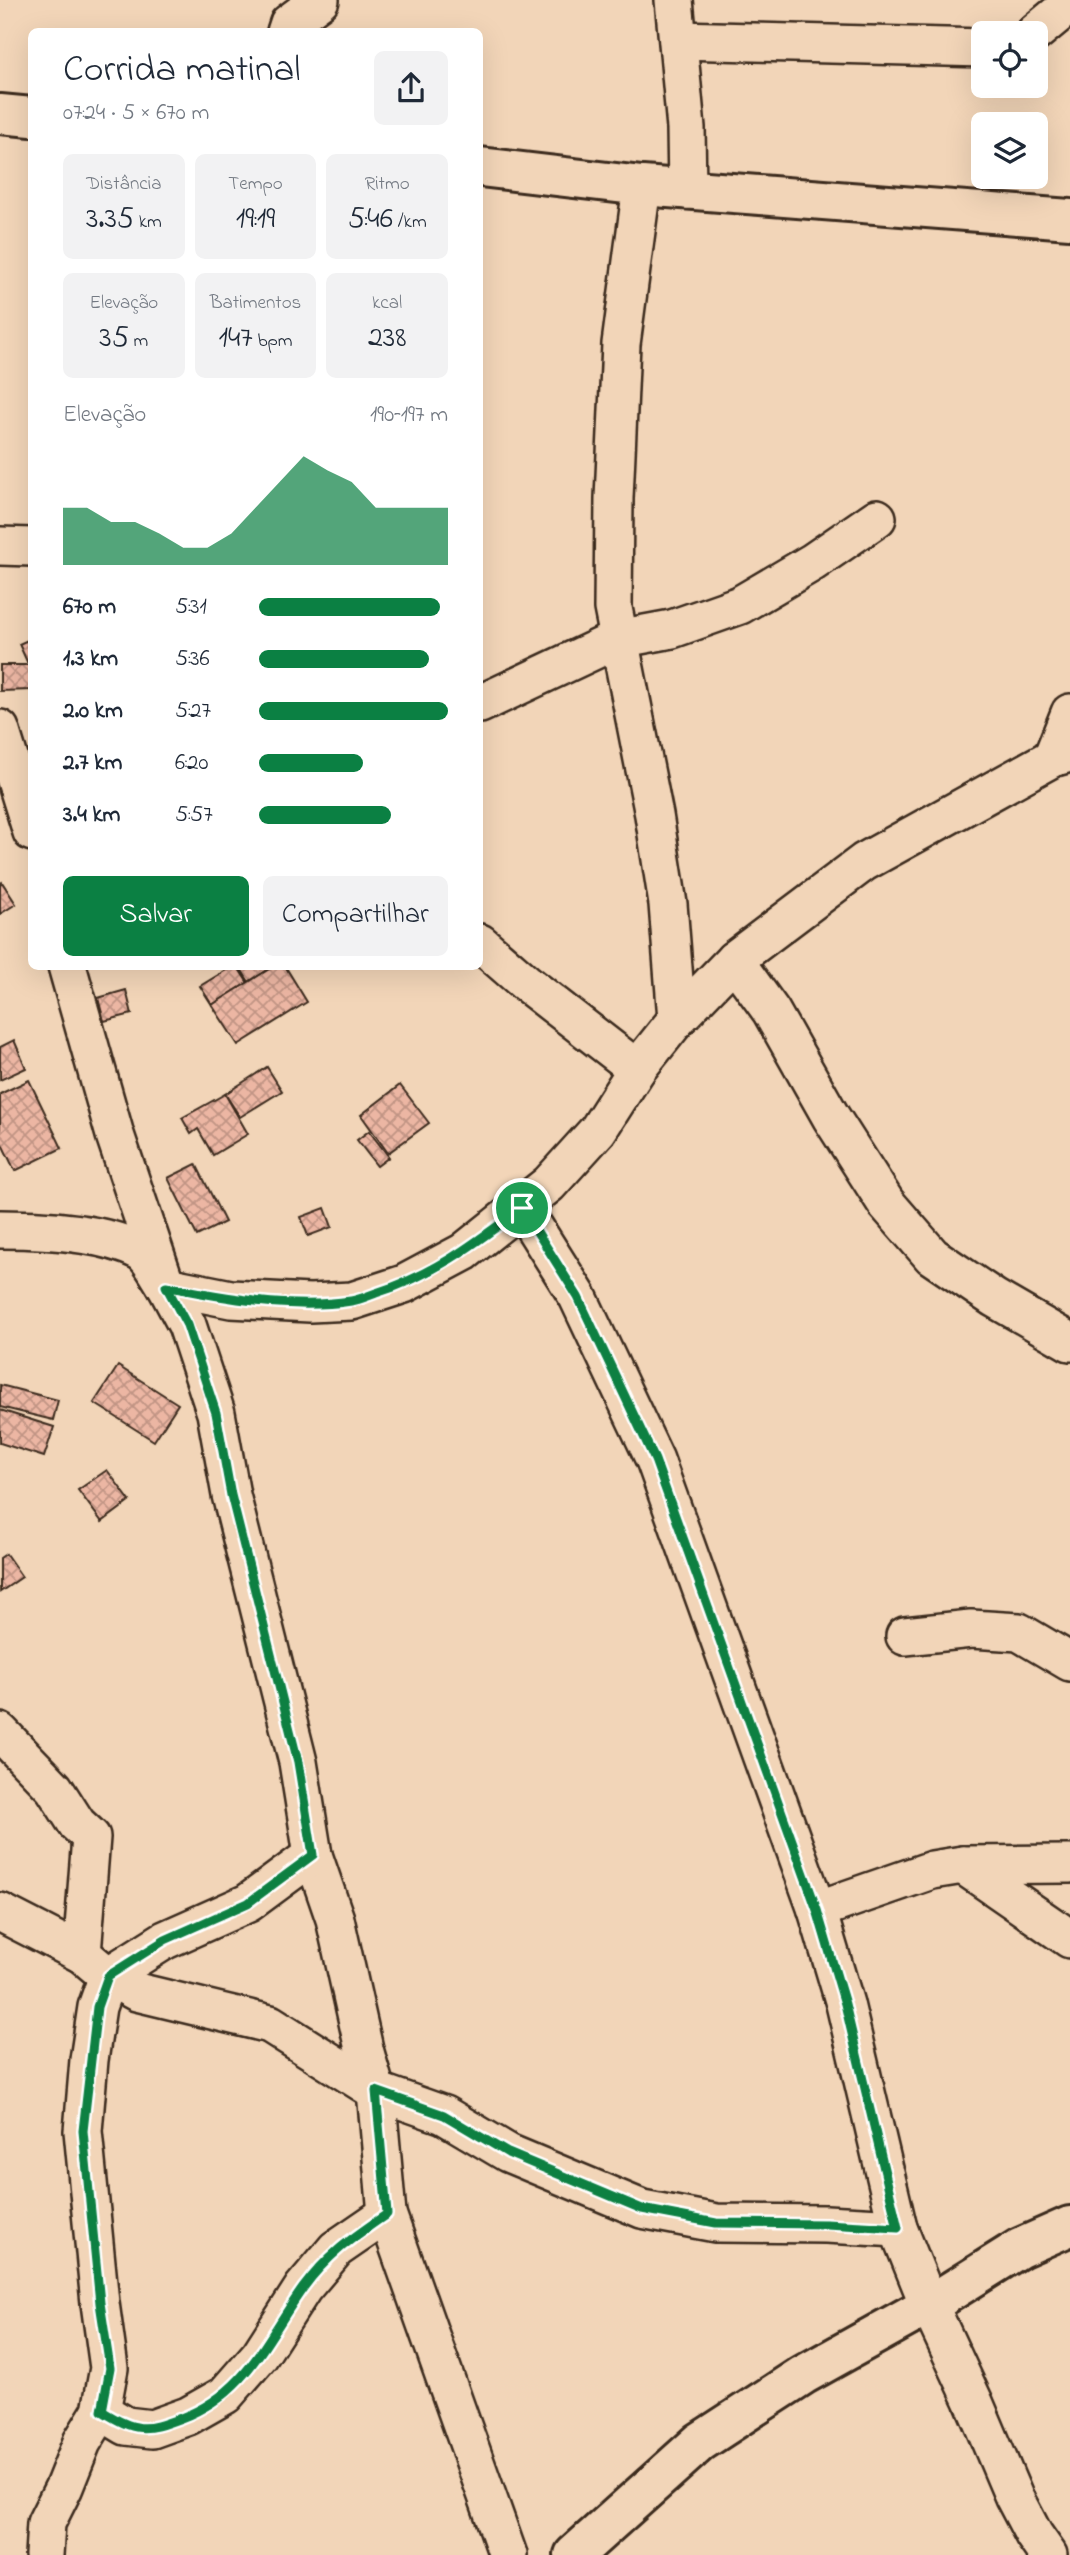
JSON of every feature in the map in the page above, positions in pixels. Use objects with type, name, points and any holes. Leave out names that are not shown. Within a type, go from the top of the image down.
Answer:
[{"type":"street","points":[[285,18],[320,0]]},
{"type":"street","points":[[674,0],[686,128],[687,190]]},
{"type":"street","points":[[1048,22],[1070,4]]},
{"type":"street","points":[[678,40],[971,48]]},
{"type":"street","points":[[0,114],[28,117]]},
{"type":"street","points":[[483,167],[687,190],[1070,219]]},
{"type":"street","points":[[642,186],[621,344],[614,498],[613,608],[639,730],[668,904],[677,1019]]},
{"type":"street","points":[[483,703],[618,639],[672,629],[740,606],[813,562],[877,518]]},
{"type":"street","points":[[0,546],[28,547]]},
{"type":"street","points":[[166,1286],[231,1299],[310,1303],[352,1301],[404,1284],[464,1252],[549,1184],[598,1130],[637,1069],[677,1019],[734,960],[864,862],[1061,756],[1070,713]]},
{"type":"street","points":[[0,729],[28,819]]},
{"type":"street","points":[[483,946],[526,983],[637,1069]]},
{"type":"street","points":[[734,960],[771,1011],[831,1117],[886,1203],[932,1256],[994,1298],[1070,1342]]},
{"type":"street","points":[[68,970],[111,1122],[166,1286]]},
{"type":"street","points":[[522,1208],[578,1297],[655,1460],[817,1910],[845,2004],[898,2228],[1014,2497],[1048,2555]]},
{"type":"street","points":[[0,1229],[53,1229],[110,1241],[142,1252],[166,1286],[187,1325],[216,1413],[231,1495],[298,1762],[313,1855],[335,1919],[376,2091],[387,2214],[508,2555]]},
{"type":"street","points":[[905,1636],[971,1629],[1019,1632],[1070,1662]]},
{"type":"street","points":[[0,1732],[54,1788],[77,1824],[91,1837],[97,2007],[83,2131],[100,2303],[110,2368],[102,2411],[82,2442],[46,2523],[44,2555]]},
{"type":"street","points":[[95,1965],[165,1940],[248,1903],[313,1855]]},
{"type":"street","points":[[817,1910],[932,1871],[963,1865],[1070,1864]]},
{"type":"street","points":[[963,1865],[1070,1939]]},
{"type":"street","points":[[0,1912],[95,1965],[137,1992],[270,2024],[376,2091],[444,2115],[508,2153],[642,2209],[716,2223],[898,2228]]},
{"type":"street","points":[[102,2411],[126,2426],[152,2429],[188,2416],[225,2395],[260,2355],[303,2288],[336,2249],[387,2214]]},
{"type":"street","points":[[573,2555],[699,2442],[803,2375],[929,2305],[1020,2248],[1061,2237]]},
{"type":"building","points":[[28,640],[28,664],[19,644]]},
{"type":"building","points":[[0,665],[28,665],[28,690],[0,691]]},
{"type":"building","points":[[2,882],[16,904],[0,914],[0,884]]},
{"type":"building","points":[[226,970],[240,970],[248,983],[212,1005],[200,986]]},
{"type":"building","points":[[242,970],[268,970],[249,982]]},
{"type":"building","points":[[268,970],[287,970],[307,1002],[238,1045],[212,1005]]},
{"type":"building","points":[[126,990],[132,1014],[104,1021],[98,998]]},
{"type":"building","points":[[14,1040],[26,1068],[0,1080],[0,1047]]},
{"type":"building","points":[[267,1067],[282,1091],[240,1117],[225,1094]]},
{"type":"building","points":[[29,1080],[62,1148],[15,1171],[0,1140],[0,1094]]},
{"type":"building","points":[[400,1085],[429,1123],[388,1153],[361,1115]]},
{"type":"building","points":[[225,1094],[248,1134],[213,1155],[198,1129],[191,1134],[182,1118]]},
{"type":"building","points":[[369,1131],[389,1157],[377,1166],[357,1140]]},
{"type":"building","points":[[196,1164],[225,1222],[197,1236],[168,1178]]},
{"type":"building","points":[[325,1208],[332,1227],[308,1236],[301,1217]]},
{"type":"building","points":[[118,1366],[178,1404],[154,1441],[94,1403]]},
{"type":"building","points":[[0,1385],[58,1400],[53,1420],[0,1407]]},
{"type":"building","points":[[0,1410],[54,1427],[44,1457],[0,1443]]},
{"type":"building","points":[[107,1470],[130,1501],[102,1522],[78,1490]]},
{"type":"building","points":[[6,1554],[22,1577],[0,1592],[0,1558]]},
{"type":"route","points":[[522,1208],[578,1297],[655,1460],[735,1677],[817,1910],[845,2004],[898,2228],[716,2223],[642,2209],[508,2153],[444,2115],[376,2091],[387,2214],[336,2249],[303,2288],[260,2355],[225,2395],[188,2416],[152,2429],[126,2426],[102,2411],[110,2368],[91,2227],[83,2131],[97,2007],[108,1976],[119,1968],[165,1940],[248,1903],[313,1855],[298,1762],[231,1495],[216,1413],[187,1325],[166,1286],[231,1299],[310,1303],[352,1301],[404,1284],[464,1252],[522,1208]]}]
